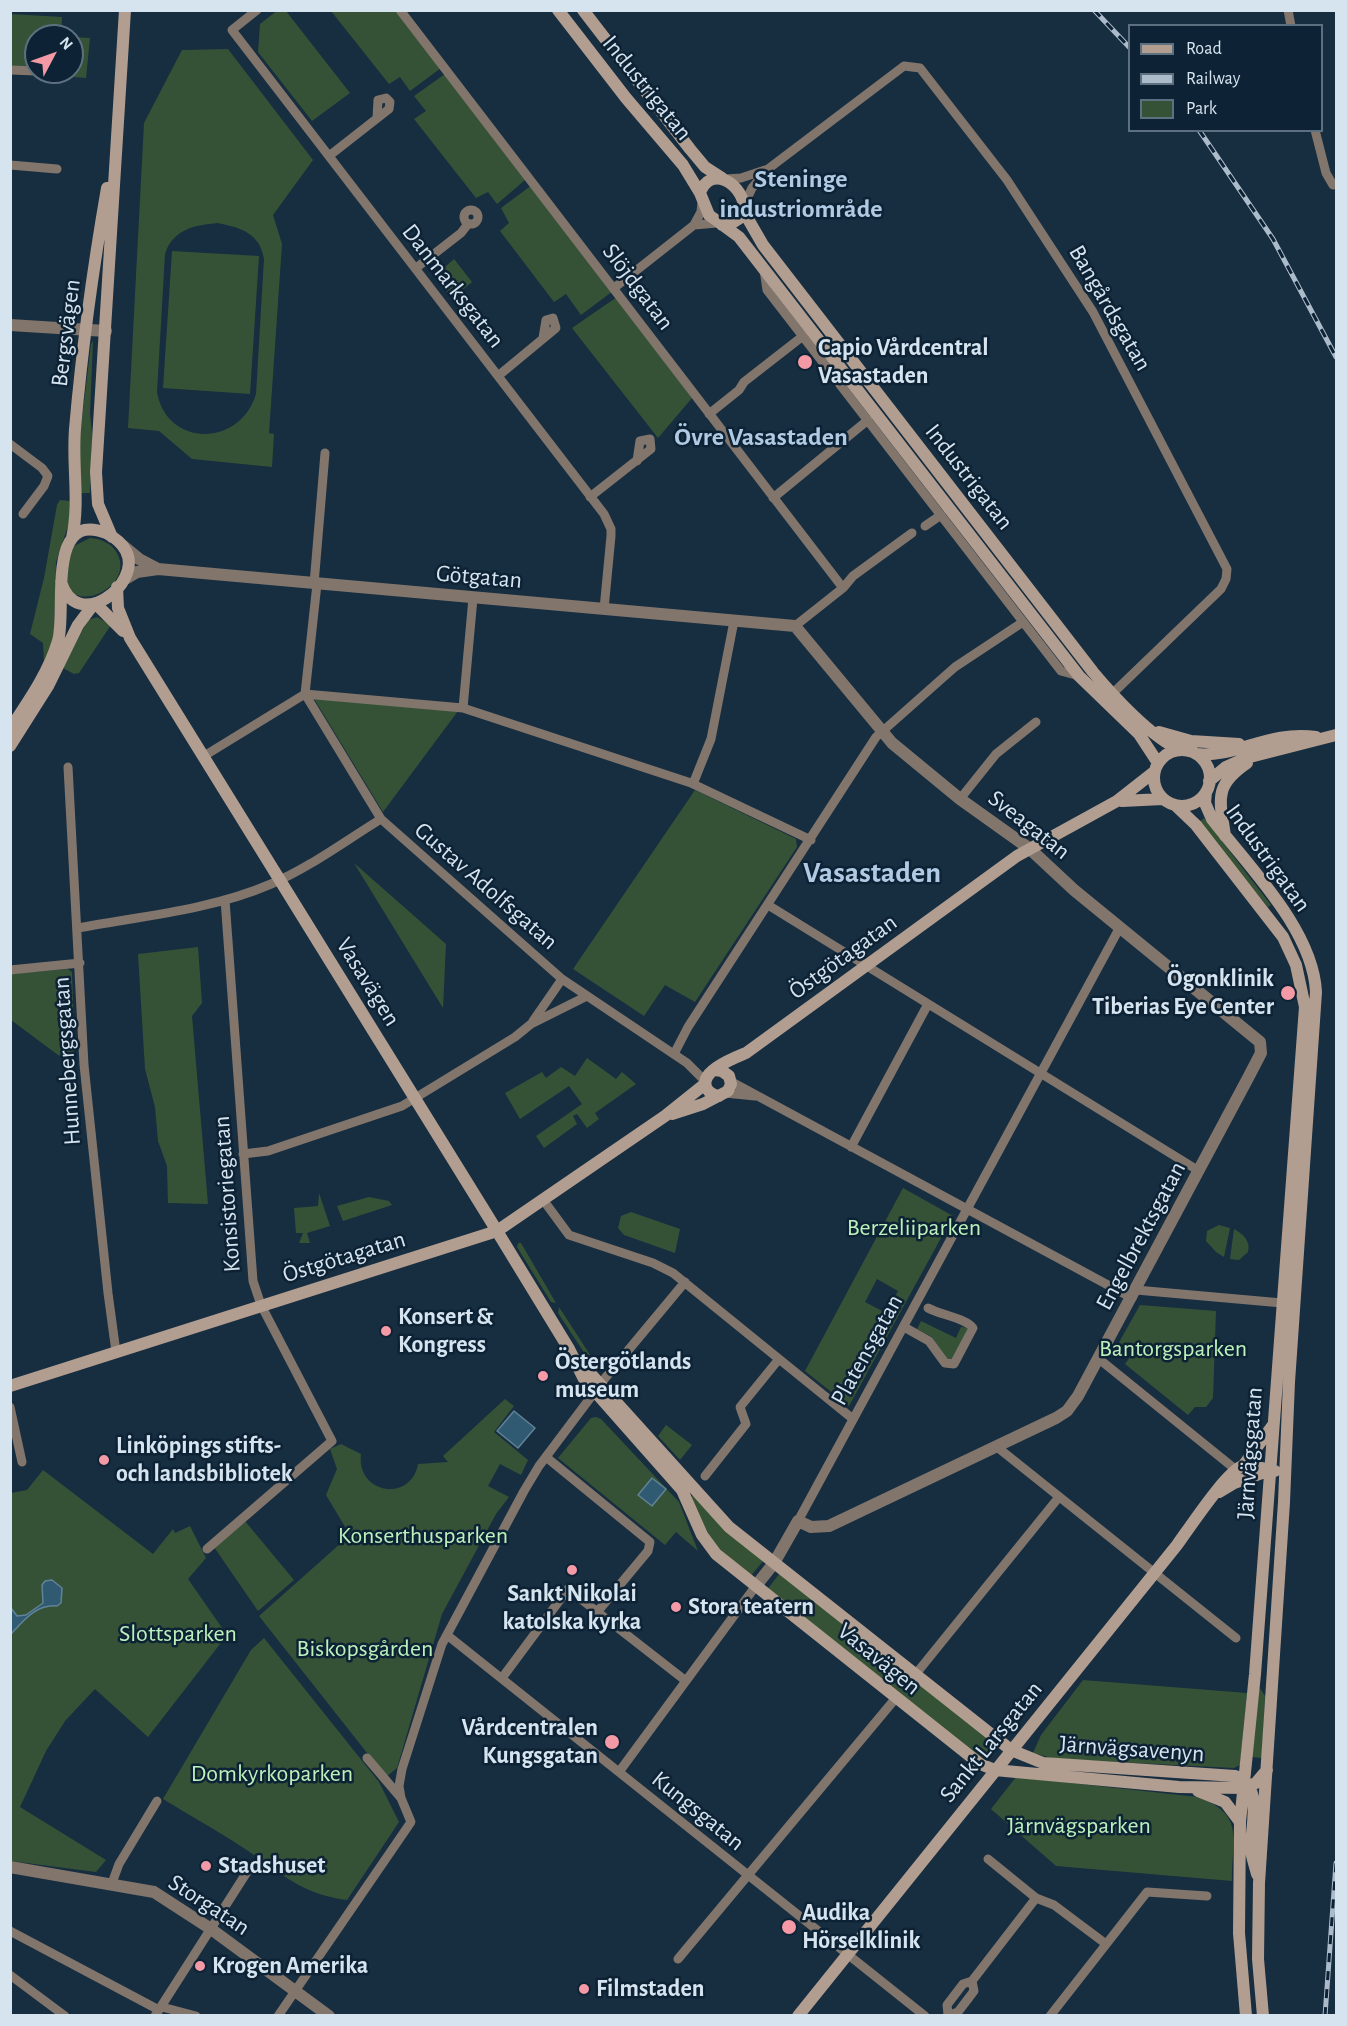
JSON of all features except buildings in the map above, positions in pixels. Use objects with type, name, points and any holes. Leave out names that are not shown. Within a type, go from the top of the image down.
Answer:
[{"type":"main road","name":"Bergsvägen","points":[[116,540],[100,513],[96,486],[125,10]]},
{"type":"main road","name":"Industrigatan","points":[[558,10],[626,98],[683,165],[701,198]]},
{"type":"main road","name":"Industrigatan","points":[[582,10],[705,167],[723,179]]},
{"type":"main road","name":"Bergsvägen","points":[[72,538],[76,513],[75,430],[87,329],[117,134]]},
{"type":"main road","points":[[723,179],[736,187],[744,208],[734,223],[719,224],[709,215],[701,198],[709,180],[723,179]]},
{"type":"main road","name":"Industrigatan","points":[[744,208],[763,245],[1093,672],[1149,728],[1180,750]]},
{"type":"main road","name":"Industrigatan","points":[[719,224],[739,237],[1079,676],[1138,734],[1156,768]]},
{"type":"main road","points":[[10,729],[40,681],[56,647],[62,618],[61,582],[64,551],[72,538],[82,532],[95,531],[116,540],[128,560],[121,583],[94,605],[78,625],[48,686],[10,746]]},
{"type":"main road","points":[[61,582],[73,601],[94,605]]},
{"type":"main road","name":"Vasavägen","points":[[121,583],[118,608],[130,638],[569,1349],[598,1389],[682,1490],[709,1547],[755,1587],[974,1761],[995,1770]]},
{"type":"main road","name":"Vasavägen","points":[[94,605],[130,638]]},
{"type":"main road","points":[[1149,728],[1191,741],[1247,744]]},
{"type":"main road","points":[[1320,738],[1286,735],[1217,754],[1196,754],[1180,750],[1165,755],[1156,768],[1156,789],[1169,802],[1189,805],[1234,763],[1336,735]]},
{"type":"main road","points":[[1196,754],[1205,763],[1208,786]]},
{"type":"main road","points":[[1225,837],[1220,807],[1222,789],[1233,774],[1260,754]]},
{"type":"main road","name":"Östgötagatan","points":[[10,1386],[497,1231],[665,1116],[709,1077],[746,1053],[1030,849],[1117,801],[1156,768]]},
{"type":"main road","name":"Industrigatan","points":[[1208,786],[1206,808],[1225,837],[1291,923],[1310,959],[1316,982]]},
{"type":"main road","name":"Östgötagatan","points":[[1117,801],[1136,798],[1169,802]]},
{"type":"main road","name":"Industrigatan","points":[[1169,802],[1196,825],[1259,904]]},
{"type":"main road","name":"Järnvägsgatan","points":[[1246,2016],[1239,1932],[1240,1822],[1255,1674],[1305,1001],[1290,950],[1259,904]]},
{"type":"main road","name":"Järnvägsgatan","points":[[1263,2016],[1258,1959],[1259,1884],[1316,982]]},
{"type":"main road","name":"Östgötagatan","points":[[665,1116],[722,1094],[746,1053]]},
{"type":"main road","points":[[722,1094],[710,1093],[709,1077],[724,1072],[730,1080]]},
{"type":"main road","name":"Vasavägen","points":[[598,1389],[711,1510],[774,1563],[1011,1750]]},
{"type":"main road","name":"Sankt Larsgatan","points":[[798,2016],[1154,1573],[1222,1483],[1239,1468],[1273,1424]]},
{"type":"main road","name":"Sankt Larsgatan","points":[[1239,1468],[1258,1466],[1270,1470],[1286,1471]]},
{"type":"main road","name":"Sankt Larsgatan","points":[[1215,1495],[1234,1483],[1270,1470]]},
{"type":"main road","name":"Järnvägsavenyn","points":[[1011,1750],[1042,1763],[1235,1776],[1245,1785]]},
{"type":"main road","name":"Järnvägsavenyn","points":[[995,1770],[1179,1787],[1245,1785]]},
{"type":"main road","points":[[1245,1785],[1262,1778],[1267,1770]]},
{"type":"main road","name":"Järnvägsgatan","points":[[1245,1785],[1254,1802],[1251,1852],[1259,1884]]},
{"type":"main road","name":"Järnvägsavenyn","points":[[1179,1787],[1225,1802],[1240,1822]]},
{"type":"street","name":"Danmarksgatan","points":[[257,10],[232,30],[604,514],[610,529],[604,609]]},
{"type":"street","name":"Slöjdgatan","points":[[400,10],[843,588]]},
{"type":"street","name":"Bangårdsgatan","points":[[768,169],[898,70],[911,65],[927,74],[1007,180],[1093,312],[1227,569],[1226,579],[1221,589],[1113,693]]},
{"type":"street","points":[[329,156],[376,118]]},
{"type":"street","points":[[1316,132],[1326,173],[1333,185]]},
{"type":"street","points":[[10,165],[57,169]]},
{"type":"street","points":[[723,179],[749,176],[768,169]]},
{"type":"street","points":[[744,208],[752,188],[768,169]]},
{"type":"street","points":[[614,288],[694,225],[701,212],[701,198]]},
{"type":"street","points":[[416,268],[461,233],[468,224]]},
{"type":"street","points":[[694,225],[719,224]]},
{"type":"street","points":[[764,270],[767,290],[1061,671],[1079,676]]},
{"type":"street","points":[[10,325],[106,331]]},
{"type":"street","points":[[709,414],[739,390],[744,382],[803,336]]},
{"type":"street","points":[[498,376],[543,338]]},
{"type":"street","points":[[773,498],[867,420]]},
{"type":"street","points":[[10,444],[42,468],[48,476],[44,486],[23,514]]},
{"type":"street","points":[[305,694],[325,453]]},
{"type":"street","points":[[590,497],[637,461]]},
{"type":"street","points":[[925,526],[941,515]]},
{"type":"street","points":[[795,626],[843,588],[853,576],[912,533]]},
{"type":"street","name":"Götgatan","points":[[116,540],[139,559],[158,569]]},
{"type":"street","name":"Götgatan","points":[[121,583],[137,572],[158,569],[795,626]]},
{"type":"street","points":[[463,708],[473,598]]},
{"type":"street","points":[[693,784],[711,739],[734,621]]},
{"type":"street","points":[[674,1054],[881,732],[955,668],[1023,622]]},
{"type":"street","name":"Sveagatan","points":[[795,626],[881,732],[960,799],[1030,849],[1074,890],[1257,1038]]},
{"type":"street","points":[[204,756],[305,694],[463,708],[693,784],[811,840]]},
{"type":"street","name":"Gustav Adolfsgatan","points":[[305,694],[381,819],[562,979],[709,1077]]},
{"type":"street","points":[[960,799],[996,754],[1035,723]]},
{"type":"street","name":"Hunnebergsgatan","points":[[68,767],[84,1065],[116,1352]]},
{"type":"street","points":[[78,928],[225,900],[281,880],[381,819]]},
{"type":"street","name":"Konsistoriegatan","points":[[207,1549],[314,1459],[332,1441],[261,1305],[253,1281],[225,900]]},
{"type":"street","points":[[768,905],[1199,1171]]},
{"type":"street","name":"Platensgatan","points":[[619,1772],[774,1563],[969,1209],[1120,927]]},
{"type":"street","points":[[10,970],[80,963]]},
{"type":"street","points":[[243,1154],[268,1151],[402,1106],[515,1037],[531,1023],[562,979]]},
{"type":"street","points":[[531,1023],[587,996]]},
{"type":"street","points":[[851,1147],[928,1004]]},
{"type":"street","name":"Engelbrektsgatan","points":[[798,1521],[811,1527],[829,1526],[1067,1411],[1099,1359],[1261,1053],[1262,1046],[1257,1038]]},
{"type":"street","points":[[730,1080],[743,1086],[755,1096],[851,1147],[1134,1294],[1282,1303]]},
{"type":"street","points":[[722,1094],[755,1096]]},
{"type":"street","points":[[544,1201],[569,1234],[663,1267],[685,1282],[853,1419]]},
{"type":"street","points":[[278,2016],[411,1822],[401,1798],[399,1786],[402,1769],[434,1664],[447,1635],[534,1473],[598,1389],[685,1282]]},
{"type":"street","points":[[904,1327],[929,1341],[945,1363],[954,1364],[973,1328],[966,1321],[942,1316],[928,1308]]},
{"type":"street","points":[[705,1476],[746,1424],[740,1407],[779,1359]]},
{"type":"street","points":[[1099,1359],[1239,1468]]},
{"type":"street","points":[[10,1407],[22,1462]]},
{"type":"street","points":[[997,1446],[1236,1638]]},
{"type":"street","points":[[546,1456],[648,1539],[650,1545],[598,1611]]},
{"type":"street","points":[[915,1675],[1059,1497]]},
{"type":"street","points":[[502,1678],[564,1590],[571,1590],[686,1681]]},
{"type":"street","name":"Kungsgatan","points":[[447,1635],[925,2016]]},
{"type":"street","points":[[678,1959],[895,1699]]},
{"type":"street","points":[[367,1758],[401,1798]]},
{"type":"street","points":[[112,1883],[119,1864],[157,1801]]},
{"type":"street","points":[[988,1859],[1036,1898],[1054,1905],[1106,1944]]},
{"type":"street","name":"Storgatan","points":[[10,1867],[154,1892],[211,1929],[329,2016]]},
{"type":"street","points":[[159,2011],[247,1872]]},
{"type":"street","points":[[1050,2016],[1147,1892],[1207,1896]]},
{"type":"street","points":[[948,2015],[947,2005],[963,1984],[972,1981],[1036,1898]]},
{"type":"street","points":[[10,1931],[159,2011],[196,2016]]},
{"type":"street","points":[[10,1975],[65,2016]]},
{"type":"green space","points":[[278,10],[286,11],[350,93],[312,121],[258,52],[260,24]]},
{"type":"green space","points":[[331,11],[396,11],[441,68],[410,91],[400,77],[389,84]]},
{"type":"green space","points":[[10,14],[62,17],[62,24],[24,24],[24,69],[11,68]]},
{"type":"green space","points":[[84,38],[90,38],[86,78],[84,78]]},
{"type":"green space","points":[[228,49],[313,160],[273,215],[282,244],[269,433],[274,434],[272,467],[192,459],[159,431],[128,428],[144,123],[182,50]],"holes":[[[209,224],[226,225],[242,230],[254,238],[262,250],[264,259],[256,394],[248,412],[235,424],[220,432],[204,434],[188,431],[174,423],[163,410],[157,392],[165,254],[173,239],[186,230]]]},
{"type":"green space","points":[[445,74],[525,180],[497,204],[488,192],[476,198],[414,119],[426,111],[414,96]]},
{"type":"green space","points":[[532,185],[613,291],[581,315],[566,294],[554,302],[500,231],[509,223],[501,208]]},
{"type":"green space","points":[[172,251],[259,256],[250,394],[163,388]]},
{"type":"green space","points":[[454,259],[472,282],[455,296],[446,291],[459,279],[445,290],[435,276]]},
{"type":"green space","points":[[617,297],[692,398],[658,438],[572,328]]},
{"type":"green space","points":[[93,341],[90,493],[81,493],[79,444]]},
{"type":"green space","points":[[60,500],[71,501],[69,523],[56,562],[54,640],[44,662],[43,643],[30,634],[44,578],[57,505]]},
{"type":"green space","points":[[90,538],[112,547],[117,553],[120,568],[115,581],[104,591],[91,596],[78,596],[69,588],[67,572],[74,546]]},
{"type":"green space","points":[[97,617],[111,625],[79,673],[74,674],[63,668],[88,620]]},
{"type":"green space","points":[[313,697],[458,711],[383,812]]},
{"type":"green space","points":[[695,790],[796,839],[797,847],[695,1002],[665,985],[644,1016],[573,969]]},
{"type":"green space","points":[[1204,818],[1271,905],[1268,907],[1198,823]]},
{"type":"green space","points":[[354,863],[446,944],[443,1008]]},
{"type":"green space","points":[[198,947],[202,1003],[192,1016],[208,1204],[168,1203],[167,1166],[158,1141],[155,1107],[145,1069],[138,954]]},
{"type":"green space","points":[[68,969],[72,972],[75,1060],[58,1055],[11,1020],[10,974]]},
{"type":"green space","points":[[587,1058],[616,1079],[622,1072],[636,1084],[595,1113],[599,1119],[587,1128],[577,1114],[573,1116],[577,1124],[544,1148],[536,1136],[582,1104],[569,1086],[520,1119],[505,1093],[542,1072],[546,1078],[561,1067],[575,1076]]},
{"type":"green space","name":"Berzeliiparken","points":[[903,1188],[953,1216],[849,1406],[805,1371]],"holes":[[[877,1279],[898,1291],[886,1313],[865,1302]]]},
{"type":"green space","points":[[319,1193],[330,1226],[307,1233],[310,1243],[299,1243],[303,1233],[296,1233],[294,1208],[318,1206]]},
{"type":"green space","points":[[369,1197],[389,1201],[392,1205],[343,1221],[337,1206]]},
{"type":"green space","points":[[631,1212],[680,1229],[675,1253],[624,1235],[618,1228],[621,1216]]},
{"type":"green space","points":[[1219,1225],[1230,1228],[1224,1257],[1206,1241],[1207,1231]]},
{"type":"green space","points":[[1234,1229],[1243,1236],[1248,1244],[1248,1252],[1239,1260],[1230,1259]]},
{"type":"green space","points":[[518,1243],[521,1243],[556,1303],[551,1302],[517,1247]]},
{"type":"green space","name":"Bantorgsparken","points":[[1140,1305],[1216,1311],[1213,1398],[1206,1407],[1195,1407],[1188,1415],[1125,1364],[1130,1357],[1117,1346]]},
{"type":"green space","points":[[559,1307],[594,1361],[593,1366],[558,1313]]},
{"type":"green space","points":[[921,1321],[956,1338],[961,1327],[968,1328],[952,1360],[946,1358],[932,1337],[917,1329]]},
{"type":"green space","points":[[505,1399],[514,1406],[494,1432],[528,1460],[521,1475],[500,1464],[488,1486],[509,1497],[496,1514],[442,1614],[397,1768],[386,1777],[259,1616],[350,1535],[326,1495],[337,1469],[330,1449],[341,1444],[361,1454],[362,1468],[367,1478],[375,1485],[385,1489],[396,1489],[405,1485],[413,1476],[418,1464],[448,1462],[443,1456]]},
{"type":"green space","points":[[591,1418],[601,1419],[679,1502],[698,1551],[676,1532],[665,1545],[558,1458]]},
{"type":"green space","points":[[666,1425],[692,1445],[680,1460],[658,1436]]},
{"type":"green space","name":"Slottsparken","points":[[43,1470],[153,1554],[173,1529],[175,1533],[190,1526],[206,1558],[188,1579],[227,1635],[148,1737],[95,1689],[65,1721],[46,1751],[20,1807],[106,1860],[96,1872],[11,1861],[11,1493],[27,1490]]},
{"type":"green space","points":[[694,1496],[765,1559],[749,1578],[710,1544],[690,1497]]},
{"type":"green space","points":[[245,1521],[294,1580],[258,1611],[214,1547]]},
{"type":"green space","points":[[780,1573],[995,1744],[981,1762],[766,1591]]},
{"type":"green space","name":"Domkyrkoparken","points":[[264,1638],[379,1782],[399,1822],[347,1900],[320,1894],[299,1885],[163,1799],[251,1650]]},
{"type":"green space","name":"Järnvägsparken","points":[[1083,1680],[1247,1693],[1240,1765],[1234,1768],[1056,1759],[1033,1753],[1041,1735]]},
{"type":"green space","points":[[1259,1687],[1265,1696],[1262,1758],[1251,1757]]},
{"type":"green space","name":"Järnvägsparken","points":[[1016,1777],[1198,1797],[1213,1804],[1223,1812],[1233,1829],[1232,1881],[1056,1866],[991,1809]]},
{"type":"water","points":[[514,1411],[535,1428],[518,1448],[497,1431]]},
{"type":"water","points":[[652,1478],[666,1489],[652,1506],[638,1495]]},
{"type":"water","points":[[52,1580],[62,1588],[61,1603],[36,1611],[11,1634],[11,1608],[17,1616],[26,1615],[43,1603],[42,1585],[45,1581]]},
{"type":"railway","points":[[1094,10],[1128,46]]},
{"type":"railway","points":[[1200,132],[1273,239],[1336,357]]},
{"type":"railway","points":[[1325,2016],[1336,1863]]},
{"type":"place","name":"Capio Vårdcentral Vasastaden","points":[[805,362]]},
{"type":"place","name":"Ögonklinik Tiberias Eye Center","points":[[1288,993]]},
{"type":"place","name":"Konsert & Kongress","points":[[386,1331]]},
{"type":"place","name":"Östergötlands museum","points":[[543,1376]]},
{"type":"place","name":"Linköpings stifts- och landsbibliotek","points":[[104,1460]]},
{"type":"place","name":"Sankt Nikolai katolska kyrka","points":[[572,1570]]},
{"type":"place","name":"Stora teatern","points":[[676,1607]]},
{"type":"place","name":"Vårdcentralen Kungsgatan","points":[[612,1742]]},
{"type":"place","name":"Stadshuset","points":[[206,1866]]},
{"type":"place","name":"Audika Hörselklinik","points":[[789,1927]]},
{"type":"place","name":"Krogen Amerika","points":[[200,1966]]},
{"type":"place","name":"Filmstaden","points":[[584,1989]]},
{"type":"district","name":"Steninge industriområde","points":[[801,194]]},
{"type":"district","name":"Övre Vasastaden","points":[[761,437]]},
{"type":"district","name":"Vasastaden","points":[[872,873]]},
{"type":"park label","name":"Konserthusparken","points":[[423,1536]]},
{"type":"park label","name":"Biskopsgården","points":[[365,1649]]}]
